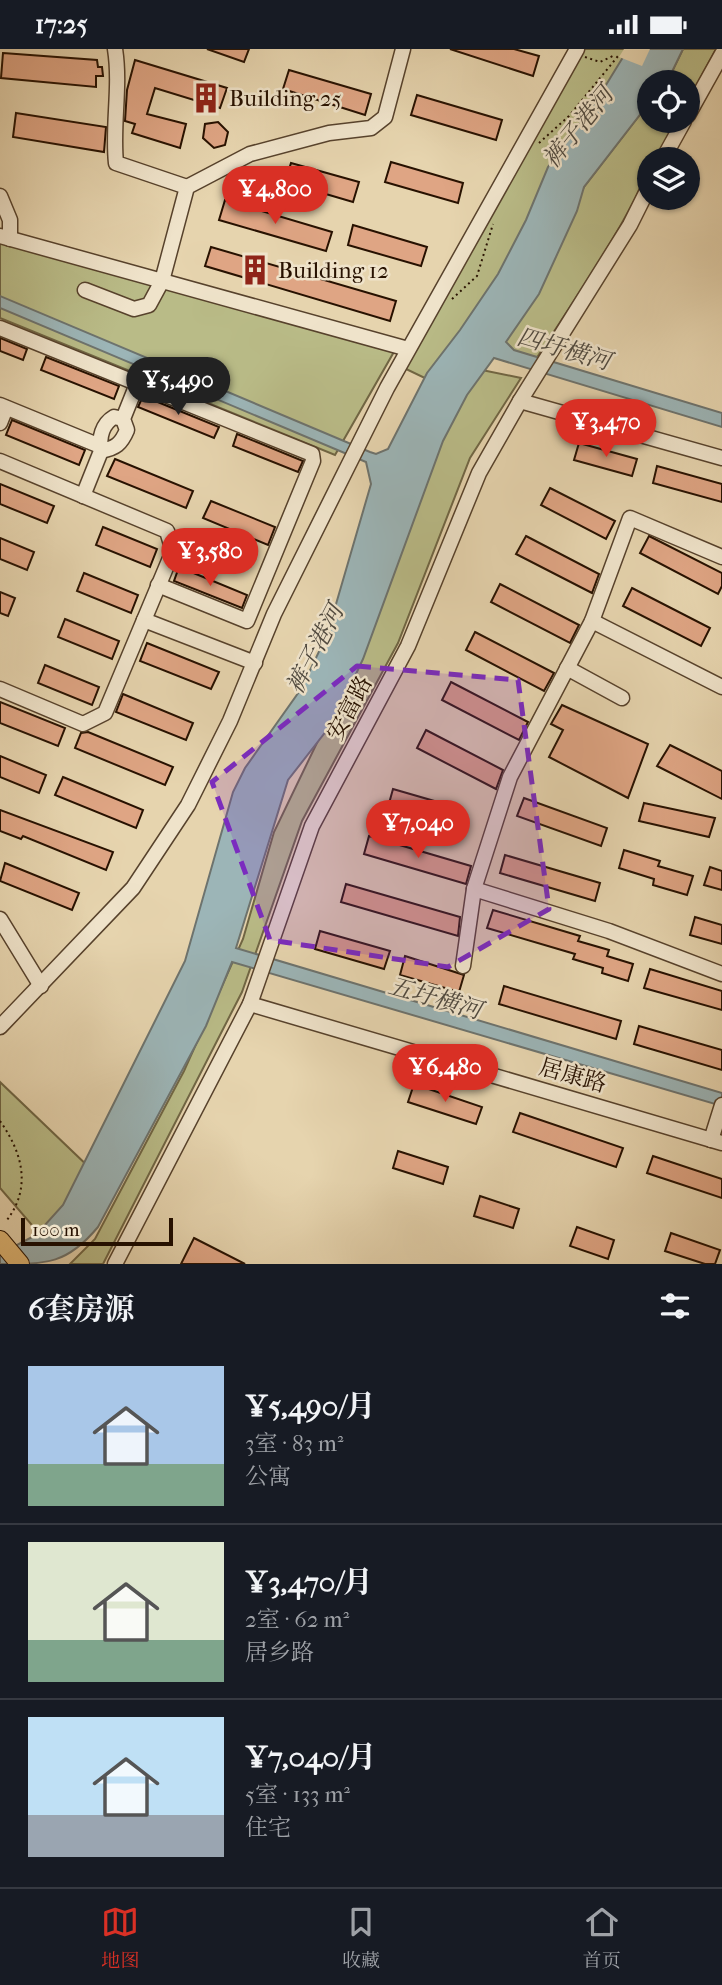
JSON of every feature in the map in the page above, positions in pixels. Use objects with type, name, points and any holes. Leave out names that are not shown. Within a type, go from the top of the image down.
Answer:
[{"type":"main road","points":[[0,1240],[20,1264]]},
{"type":"street","points":[[115,49],[119,73],[113,134],[116,163],[187,187],[250,154],[329,133],[371,128],[385,117],[403,49]]},
{"type":"street","points":[[0,1027],[133,888],[181,816],[230,721],[274,614],[359,443],[573,50]]},
{"type":"street","points":[[700,93],[722,54]]},
{"type":"street","points":[[85,290],[134,309],[149,305],[162,281],[187,187]]},
{"type":"street","points":[[0,196],[10,220],[5,237],[408,349]]},
{"type":"street","name":"安富路","points":[[115,1264],[250,1004],[312,826],[408,646],[479,473],[637,210]]},
{"type":"street","points":[[0,328],[312,454],[313,461],[247,621],[158,585]]},
{"type":"street","points":[[0,423],[3,406],[101,448],[114,448],[122,442],[127,430],[123,419],[137,384]]},
{"type":"street","points":[[520,401],[722,458]]},
{"type":"street","points":[[83,496],[101,448],[99,439],[107,421],[114,418],[123,419]]},
{"type":"street","points":[[0,461],[167,531],[173,551],[105,713],[83,724],[0,689]]},
{"type":"street","points":[[463,966],[474,889],[510,777],[592,621],[630,518],[722,557]]},
{"type":"street","points":[[144,620],[254,663]]},
{"type":"street","points":[[592,621],[722,687]]},
{"type":"street","points":[[567,668],[622,698]]},
{"type":"street","points":[[474,889],[609,931],[722,974]]},
{"type":"street","points":[[0,919],[41,986]]},
{"type":"street","name":"居康路","points":[[250,1004],[717,1141]]},
{"type":"street","points":[[717,1141],[721,1108]]},
{"type":"path","points":[[539,143],[569,116],[616,56],[600,62],[573,50]]},
{"type":"path","points":[[434,302],[455,298],[477,276],[492,236],[495,213]]},
{"type":"path","points":[[0,1121],[20,1157],[23,1183],[17,1207],[7,1220]]},
{"type":"highlighted area","points":[[357,666],[518,680],[549,909],[448,967],[270,940],[212,782]]},
{"type":"green space","points":[[584,49],[650,49],[433,382],[404,368]]},
{"type":"green space","points":[[683,49],[716,49],[700,79],[700,70],[673,70]]},
{"type":"green space","points":[[637,119],[637,133],[670,133],[663,147],[637,147],[637,193],[634,200],[619,229],[534,362],[491,349],[584,187]]},
{"type":"green space","points":[[0,242],[395,350],[335,455],[0,318]]},
{"type":"green space","points":[[477,369],[521,378],[470,458],[398,643],[302,821],[242,992],[103,1264],[70,1264],[95,1239],[184,1071],[243,939],[274,832],[341,693],[415,477]]},
{"type":"green space","points":[[0,1082],[94,1172],[70,1212],[37,1231],[0,1188]]},
{"type":"water","name":"裤子港河","points":[[628,49],[683,49],[673,70],[637,70],[637,119],[584,187],[577,211],[539,294],[506,342],[514,350],[722,413],[722,427],[494,358],[467,395],[443,441],[363,659],[334,721],[288,780],[236,948],[722,1093],[722,1106],[232,962],[206,1026],[98,1227],[66,1255],[44,1262],[0,1264],[0,1254],[36,1235],[63,1205],[185,961],[233,792],[245,768],[301,689],[327,635],[371,484],[366,462],[0,308],[0,296],[376,454],[388,449],[427,373],[498,274],[526,220],[548,167],[598,98]]},
{"type":"pier","points":[[624,49],[650,49],[642,66],[619,57]]},
{"type":"building","points":[[207,49],[249,49],[244,62]]},
{"type":"building","points":[[450,49],[514,49],[539,56],[533,76]]},
{"type":"building","points":[[3,53],[97,60],[98,67],[102,67],[103,76],[96,76],[96,87],[1,78]]},
{"type":"building","name":"Building 25","points":[[135,60],[227,88],[220,108],[155,88],[147,114],[186,124],[180,148],[132,133],[135,124],[125,121],[127,90]]},
{"type":"building","points":[[289,70],[371,94],[365,115],[283,89]]},
{"type":"building","points":[[417,95],[502,120],[496,140],[411,115]]},
{"type":"building","points":[[16,113],[106,127],[104,152],[13,137]]},
{"type":"building","points":[[218,122],[228,132],[225,145],[214,148],[203,138],[205,124]]},
{"type":"building","points":[[391,162],[463,183],[458,203],[385,182]]},
{"type":"building","points":[[291,163],[359,182],[353,202],[285,182]]},
{"type":"building","points":[[225,200],[332,232],[326,251],[219,220]]},
{"type":"building","points":[[353,225],[427,247],[421,266],[348,245]]},
{"type":"building","points":[[211,247],[396,301],[390,321],[205,266]]},
{"type":"building","points":[[0,338],[27,349],[23,360],[0,351]]},
{"type":"building","points":[[46,357],[119,386],[114,399],[41,370]]},
{"type":"building","points":[[143,396],[219,427],[214,438],[138,407]]},
{"type":"building","points":[[12,420],[85,450],[79,465],[6,435]]},
{"type":"building","points":[[237,434],[303,461],[298,472],[233,446]]},
{"type":"building","points":[[579,443],[637,459],[632,476],[574,460]]},
{"type":"building","points":[[115,459],[193,491],[186,508],[107,476]]},
{"type":"building","points":[[657,466],[722,484],[722,502],[653,483]]},
{"type":"building","points":[[0,484],[54,506],[47,523],[0,504]]},
{"type":"building","points":[[550,488],[615,521],[606,539],[541,505]]},
{"type":"building","points":[[211,501],[275,527],[268,545],[203,518]]},
{"type":"building","points":[[103,527],[157,549],[150,567],[96,545]]},
{"type":"building","points":[[526,536],[599,574],[592,593],[516,554]]},
{"type":"building","points":[[649,536],[722,573],[722,586],[718,594],[640,553]]},
{"type":"building","points":[[0,538],[34,552],[27,570],[0,559]]},
{"type":"building","points":[[179,567],[247,595],[242,608],[174,581]]},
{"type":"building","points":[[84,573],[138,595],[131,613],[77,591]]},
{"type":"building","points":[[500,584],[579,625],[570,643],[491,602]]},
{"type":"building","points":[[632,588],[710,628],[701,646],[623,606]]},
{"type":"building","points":[[0,592],[15,598],[8,616],[0,613]]},
{"type":"building","points":[[65,619],[119,641],[112,659],[58,637]]},
{"type":"building","points":[[475,632],[554,673],[544,691],[466,650]]},
{"type":"building","points":[[147,643],[219,672],[211,689],[140,661]]},
{"type":"building","points":[[45,665],[99,687],[92,705],[38,683]]},
{"type":"building","points":[[451,682],[528,722],[519,740],[442,700]]},
{"type":"building","points":[[123,694],[193,723],[186,740],[116,712]]},
{"type":"building","points":[[0,702],[65,728],[58,746],[0,723]]},
{"type":"building","points":[[562,705],[648,744],[628,798],[549,757],[563,730],[551,724]]},
{"type":"building","points":[[426,730],[503,770],[496,789],[417,748]]},
{"type":"building","points":[[88,732],[173,767],[165,785],[75,748],[81,733]]},
{"type":"building","points":[[670,745],[722,771],[722,799],[657,766]]},
{"type":"building","points":[[0,756],[46,775],[39,793],[0,777]]},
{"type":"building","points":[[63,777],[143,810],[136,828],[55,795]]},
{"type":"building","points":[[393,789],[462,809],[457,828],[388,807]]},
{"type":"building","points":[[524,798],[607,828],[601,846],[517,816]]},
{"type":"building","points":[[644,803],[715,818],[709,837],[639,821]]},
{"type":"building","points":[[0,810],[113,852],[106,870],[23,836],[21,839],[0,831]]},
{"type":"building","points":[[369,836],[471,866],[466,884],[364,854]]},
{"type":"building","points":[[624,850],[660,861],[658,866],[693,876],[687,895],[653,885],[654,879],[619,868]]},
{"type":"building","points":[[505,855],[600,883],[595,901],[500,873]]},
{"type":"building","points":[[5,863],[79,893],[72,910],[0,881]]},
{"type":"building","points":[[710,867],[722,871],[722,890],[704,885]]},
{"type":"building","points":[[346,884],[460,917],[458,936],[341,902]]},
{"type":"building","points":[[493,910],[580,936],[578,941],[609,950],[607,956],[633,964],[628,981],[602,973],[603,968],[573,959],[575,954],[487,928]]},
{"type":"building","points":[[695,917],[722,925],[722,944],[690,935]]},
{"type":"building","points":[[320,931],[390,951],[384,969],[315,949]]},
{"type":"building","points":[[405,956],[464,975],[459,992],[400,975]]},
{"type":"building","points":[[650,969],[722,991],[722,1010],[644,988]]},
{"type":"building","points":[[504,986],[621,1021],[616,1039],[499,1004]]},
{"type":"building","points":[[639,1026],[722,1050],[722,1070],[634,1044]]},
{"type":"building","points":[[414,1084],[482,1107],[476,1124],[408,1102]]},
{"type":"building","points":[[520,1113],[623,1148],[616,1167],[513,1132]]},
{"type":"building","points":[[398,1151],[448,1167],[443,1184],[393,1168]]},
{"type":"building","points":[[653,1156],[722,1179],[722,1198],[647,1173]]},
{"type":"building","points":[[480,1196],[519,1209],[513,1228],[474,1216]]},
{"type":"building","points":[[577,1227],[614,1240],[608,1259],[570,1246]]},
{"type":"building","points":[[671,1233],[720,1250],[715,1264],[705,1264],[665,1251]]},
{"type":"building","points":[[194,1238],[245,1264],[181,1264]]},
{"type":"place","name":"Building 25","points":[[206,98]]},
{"type":"place","name":"Building 12","points":[[255,270]]},
{"type":"water label","name":"四圩横河","points":[[564,349]]},
{"type":"water label","name":"五圩横河","points":[[435,998]]}]
